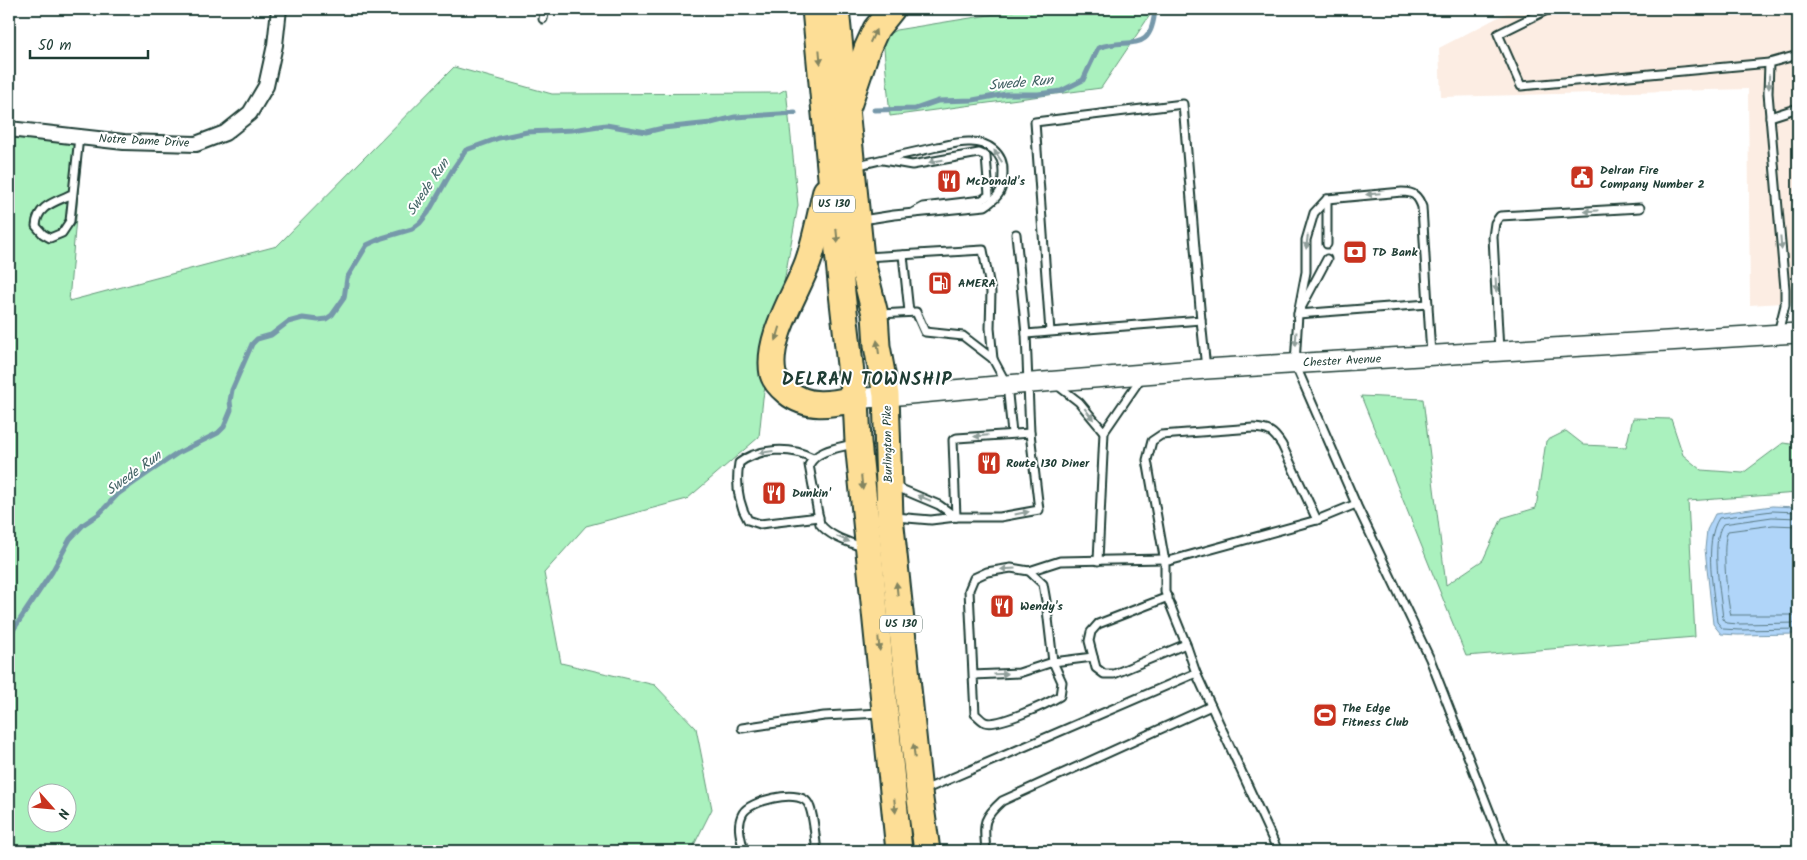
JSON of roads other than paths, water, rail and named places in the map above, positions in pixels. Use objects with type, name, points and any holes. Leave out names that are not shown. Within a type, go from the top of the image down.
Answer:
[{"type":"highway","name":"Burlington Pike","points":[[815,9],[841,169],[851,374],[856,399],[858,442],[899,851]]},
{"type":"highway","name":"Burlington Pike","points":[[836,9],[845,116],[841,169],[857,221],[861,258],[875,314],[877,346],[886,395],[890,516],[927,851]]},
{"type":"highway","points":[[845,116],[867,49],[876,29],[892,9]]},
{"type":"highway","points":[[841,169],[808,262],[780,325],[772,361],[774,375],[786,391],[799,400],[809,404],[830,404],[856,399]]},
{"type":"street","name":"Notre Dame Drive","points":[[9,128],[124,142],[196,144],[225,133],[250,113],[266,86],[275,45],[279,9]]},
{"type":"street","name":"Chester Avenue","points":[[856,399],[1206,369],[1431,357],[1798,333]]},
{"type":"lane","points":[[543,18],[544,9]]},
{"type":"lane","points":[[1549,9],[1498,34],[1521,86],[1769,63],[1798,55]]},
{"type":"lane","points":[[1769,63],[1768,94],[1785,288],[1785,305],[1777,334]]},
{"type":"lane","points":[[1050,332],[1035,122],[1183,104],[1206,369]]},
{"type":"lane","points":[[1770,117],[1798,108]]},
{"type":"lane","points":[[72,194],[46,207],[37,217],[36,226],[43,234],[50,238],[62,233],[70,221],[79,137]]},
{"type":"lane","points":[[841,169],[880,159],[971,142],[991,147],[998,154],[1004,168],[1003,187],[995,200],[985,206],[912,213],[857,221]]},
{"type":"lane","points":[[880,159],[912,165],[979,153],[986,156],[989,194],[982,200],[923,207],[912,213]]},
{"type":"lane","points":[[1431,357],[1422,207],[1418,196],[1410,192],[1402,192],[1326,199],[1314,213],[1306,240],[1306,272],[1298,314],[1295,364],[1356,504],[1430,659],[1505,851]]},
{"type":"lane","points":[[1326,199],[1326,244]]},
{"type":"lane","points":[[1499,352],[1493,237],[1495,223],[1500,216],[1640,208]]},
{"type":"lane","points":[[890,516],[931,520],[956,517],[1000,517],[1039,510],[1030,433],[1026,334],[1016,234]]},
{"type":"lane","points":[[861,258],[983,250],[991,292],[990,328],[993,359],[1007,385],[1012,434]]},
{"type":"lane","points":[[903,255],[909,312]]},
{"type":"lane","points":[[1298,314],[1327,259]]},
{"type":"lane","points":[[1298,314],[1428,304]]},
{"type":"lane","points":[[875,314],[916,312],[925,332],[963,336],[993,359]]},
{"type":"lane","points":[[1026,334],[1201,320]]},
{"type":"lane","points":[[1098,561],[1104,432],[1143,374]]},
{"type":"lane","points":[[1053,382],[1079,402],[1104,432]]},
{"type":"lane","points":[[1278,851],[1196,673],[1165,592],[1165,560],[1147,460],[1152,441],[1161,435],[1253,428],[1266,429],[1276,435],[1282,445],[1317,520]]},
{"type":"lane","points":[[956,517],[953,440],[957,438],[1030,433]]},
{"type":"lane","points":[[858,442],[818,454],[809,464],[819,521],[825,530],[869,550]]},
{"type":"lane","points":[[813,458],[804,453],[786,449],[758,453],[748,456],[739,463],[737,478],[743,511],[748,520],[760,524],[819,521]]},
{"type":"lane","points":[[889,484],[939,505],[956,517]]},
{"type":"lane","points":[[1029,571],[1043,584],[1053,662],[1062,682],[1060,696],[1049,703],[997,723],[985,722],[976,714],[973,675],[969,590],[974,578],[987,572],[1011,568],[1029,571],[1060,561],[1165,560],[1317,520],[1356,504]]},
{"type":"lane","points":[[1168,598],[1098,624],[1091,632],[1089,642],[1096,668],[1104,674],[1114,674],[1186,644]]},
{"type":"lane","points":[[973,675],[1019,673],[1053,662],[1093,658]]},
{"type":"lane","points":[[919,792],[1196,673]]},
{"type":"lane","points":[[986,851],[984,825],[989,813],[1002,801],[1211,706]]},
{"type":"lane","points":[[742,728],[824,716],[885,713]]},
{"type":"lane","points":[[744,851],[738,827],[742,814],[749,806],[786,796],[799,797],[807,802],[811,810],[817,851]]},
{"type":"water","points":[[1772,506],[1798,507],[1798,634],[1721,634],[1713,624],[1705,549],[1707,530],[1715,514]]},
{"type":"waterway","name":"Swede Run","points":[[874,110],[915,109],[938,101],[973,100],[1006,94],[1038,94],[1061,91],[1083,80],[1098,48],[1137,42],[1149,34],[1153,24],[1155,9]]},
{"type":"waterway","name":"Swede Run","points":[[9,636],[52,572],[70,539],[84,524],[99,514],[118,494],[148,473],[178,453],[218,433],[224,427],[231,410],[232,390],[252,344],[257,339],[271,335],[288,322],[303,318],[326,319],[332,315],[344,298],[347,278],[367,245],[382,238],[412,229],[420,223],[466,150],[499,138],[527,132],[572,130],[606,125],[646,132],[663,128],[711,123],[735,117],[795,113]]},
{"type":"place","name":"Delran Fire Company Number 2","points":[[1582,177]]},
{"type":"place","name":"McDonald's","points":[[949,181]]},
{"type":"place","name":"TD Bank","points":[[1355,252]]},
{"type":"place","name":"AMERA","points":[[940,283]]},
{"type":"place","name":"Route 130 Diner","points":[[989,463]]},
{"type":"place","name":"Dunkin'","points":[[774,493]]},
{"type":"place","name":"Wendy's","points":[[1002,606]]},
{"type":"place","name":"The Edge Fitness Club","points":[[1325,715]]},
{"type":"district","name":"DELRAN TOWNSHIP","points":[[867,380]]}]
